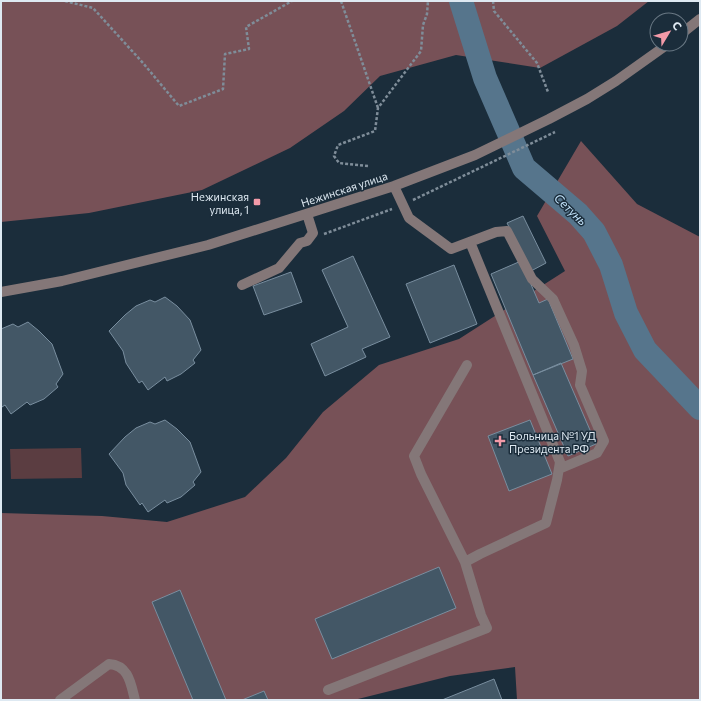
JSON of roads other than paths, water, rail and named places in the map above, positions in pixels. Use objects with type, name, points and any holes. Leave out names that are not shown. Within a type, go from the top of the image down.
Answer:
[{"type":"street","points":[[689,28],[700,19]]},
{"type":"street","name":"Нежинская улица","points":[[1,292],[62,281],[208,245],[394,186],[475,155],[549,119],[587,99],[616,81],[657,52]]},
{"type":"street","points":[[394,186],[410,218],[451,249],[496,232],[507,231],[532,278],[553,299],[574,345],[582,372],[580,385],[604,441],[597,453],[559,468]]},
{"type":"street","points":[[242,285],[279,268],[300,243],[308,241],[313,233],[307,214]]},
{"type":"street","points":[[465,562],[546,523],[558,480],[560,462],[470,242]]},
{"type":"street","points":[[328,690],[487,628],[481,615],[465,562],[421,474],[414,456],[467,365]]},
{"type":"street","points":[[60,700],[109,664],[120,666],[127,674],[135,700]]},
{"type":"waterway","name":"Сетунь","points":[[461,1],[485,78],[524,168],[578,214],[594,232],[611,265],[626,313],[645,350],[700,408]]},
{"type":"place","name":"Нежинская улица, 1","points":[[257,202]]},
{"type":"place","name":"Больница №1 УД Президента РФ","points":[[500,441]]}]
